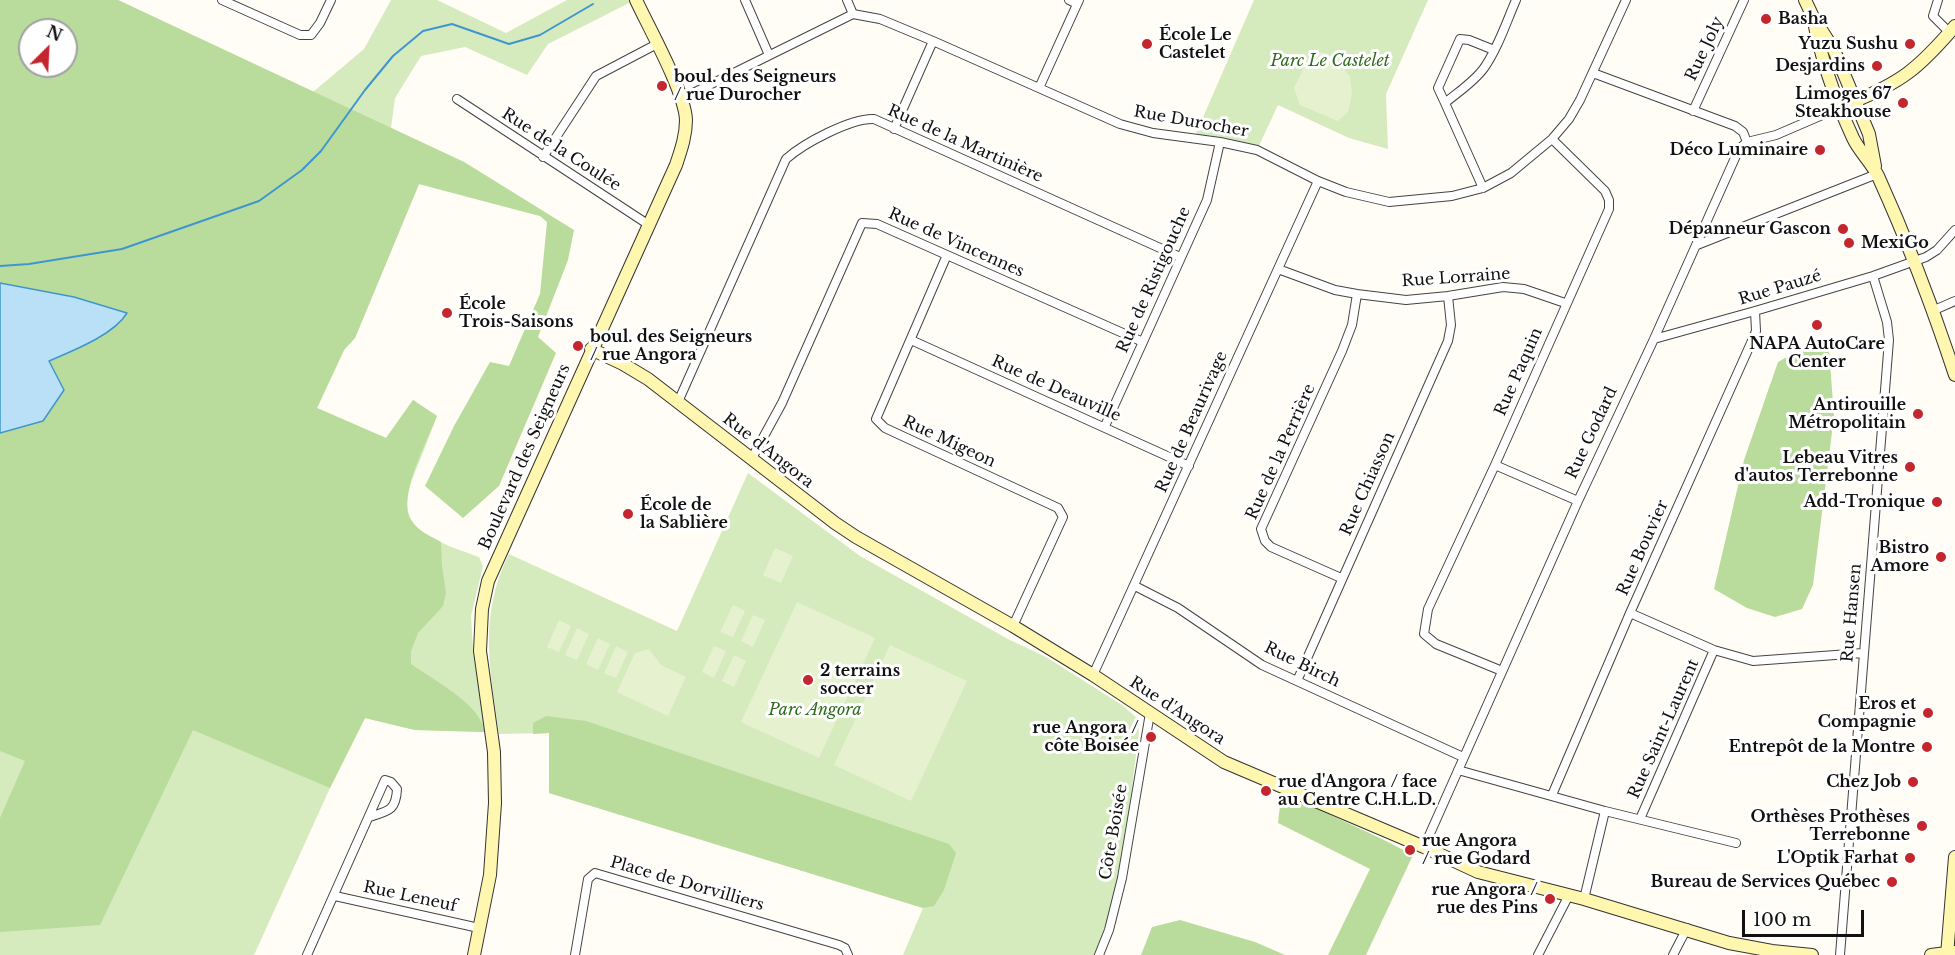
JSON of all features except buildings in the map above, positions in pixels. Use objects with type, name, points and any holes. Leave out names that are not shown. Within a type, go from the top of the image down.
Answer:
[{"type":"street","points":[[226,1],[300,35],[312,35],[331,0]]},
{"type":"street","name":"Boulevard des Seigneurs","points":[[474,955],[490,875],[495,803],[494,752],[480,651],[482,609],[488,581],[676,165],[685,137],[686,117],[681,99],[636,0]]},
{"type":"street","points":[[745,0],[769,55]]},
{"type":"street","points":[[681,99],[853,14],[847,0]]},
{"type":"street","points":[[1445,103],[1483,70],[1516,0]]},
{"type":"street","name":"Rue Durocher","points":[[853,14],[880,19],[1120,124],[1153,133],[1220,142],[1257,150],[1318,181],[1346,192],[1389,202],[1452,196],[1483,188],[1511,173],[1552,139],[1569,119],[1626,0]]},
{"type":"street","name":"Rue Joly","points":[[1693,111],[1744,0]]},
{"type":"street","points":[[1806,0],[1813,17],[1834,50],[1869,134],[1876,174]]},
{"type":"street","points":[[1593,73],[1735,126],[1743,132],[1747,142],[1776,135],[1887,87],[1909,74],[1952,29],[1934,18],[1933,11],[1938,0]]},
{"type":"street","points":[[1039,88],[1075,1]]},
{"type":"street","points":[[1813,17],[1820,55],[1854,140],[1876,174],[1913,261],[1955,375]]},
{"type":"street","points":[[1483,188],[1438,88],[1460,39],[1469,40],[1494,50]]},
{"type":"street","points":[[894,129],[933,41]]},
{"type":"street","points":[[543,157],[596,76],[657,44]]},
{"type":"street","name":"Rue de la Coulée","points":[[456,99],[649,225]]},
{"type":"street","name":"Rue de la Martinière","points":[[678,402],[786,159],[800,147],[862,118],[874,119],[1180,257]]},
{"type":"street","name":"Rue Paquin","points":[[1502,671],[1436,644],[1424,634],[1428,609],[1609,209],[1609,200],[1605,191],[1552,139]]},
{"type":"street","name":"Rue de Ristigouche","points":[[1105,426],[1207,200],[1220,142]]},
{"type":"street","name":"Rue Godard","points":[[1424,847],[1578,501],[1739,149],[1747,142]]},
{"type":"street","points":[[1697,245],[1876,174]]},
{"type":"street","name":"Rue de Beaurivage","points":[[1093,675],[1318,181]]},
{"type":"street","name":"Rue de Vincennes","points":[[752,458],[782,403],[862,223],[877,224],[1143,342]]},
{"type":"street","name":"Rue Pauzé","points":[[1654,339],[1873,276],[1932,254],[1955,230]]},
{"type":"street","name":"Rue Migeon","points":[[947,255],[876,418],[885,428],[1058,508],[1063,517],[1013,626]]},
{"type":"street","name":"Rue Lorraine","points":[[1278,269],[1335,290],[1406,300],[1503,287],[1524,289],[1566,303]]},
{"type":"street","name":"Rue Hansen","points":[[1840,955],[1889,340],[1887,322],[1873,276]]},
{"type":"street","name":"Rue de la Perrière","points":[[1341,578],[1271,547],[1265,541],[1261,530],[1342,351],[1352,325],[1357,294]]},
{"type":"street","name":"Rue Chiasson","points":[[1297,681],[1448,341],[1450,325],[1448,296]]},
{"type":"street","points":[[1932,311],[1955,302]]},
{"type":"street","name":"Rue Bouvier","points":[[1552,795],[1630,613],[1751,343],[1756,331],[1755,311]]},
{"type":"street","name":"Rue de Deauville","points":[[911,340],[1189,466]]},
{"type":"street","name":"Rue d'Angora","points":[[591,349],[624,364],[648,379],[849,532],[1013,626],[1093,675],[1224,762],[1242,771],[1317,800],[1478,872],[1584,899],[1744,946],[1812,955]]},
{"type":"street","points":[[1495,465],[1578,501]]},
{"type":"street","name":"Rue Birch","points":[[1135,586],[1178,608],[1262,665],[1463,757]]},
{"type":"street","points":[[1630,613],[1714,650],[1753,661],[1863,653]]},
{"type":"street","name":"Rue Saint-Laurent","points":[[1640,819],[1714,650]]},
{"type":"street","name":"Côte Boisée","points":[[1100,955],[1122,878],[1150,713]]},
{"type":"street","points":[[1458,770],[1605,811],[1736,843]]},
{"type":"street","points":[[1584,899],[1605,811]]},
{"type":"street","points":[[307,955],[369,817]]},
{"type":"street","points":[[1931,955],[1949,953],[1955,857]]},
{"type":"street","name":"Place de Dorvilliers","points":[[575,955],[588,879],[595,873],[839,945],[845,948],[848,955]]},
{"type":"street","points":[[1538,955],[1569,895]]},
{"type":"street","name":"Rue Leneuf","points":[[335,896],[479,928]]},
{"type":"street","points":[[1673,955],[1687,928]]},
{"type":"green space","points":[[0,0],[118,0],[313,92],[364,49],[391,0],[437,0],[506,33],[567,0],[630,0],[631,2],[548,44],[527,75],[465,47],[421,56],[395,98],[391,128],[464,162],[541,210],[540,216],[419,184],[355,338],[344,350],[317,408],[386,438],[413,400],[437,416],[412,479],[408,508],[415,525],[423,532],[443,543],[479,557],[483,566],[471,616],[473,650],[485,732],[415,730],[365,718],[330,788],[254,955],[0,955]]},
{"type":"green space","points":[[0,0],[118,0],[464,162],[574,230],[568,260],[538,337],[556,353],[499,486],[463,518],[425,486],[454,426],[490,362],[509,366],[540,294],[547,222],[540,216],[419,184],[355,338],[344,350],[317,408],[386,438],[413,400],[437,416],[415,468],[408,497],[408,510],[411,520],[417,527],[441,542],[446,593],[443,606],[418,633],[411,651],[411,664],[465,702],[481,721],[485,732],[415,730],[365,718],[330,788],[193,730],[100,925],[0,932],[0,818],[25,761],[0,751],[0,433],[43,421],[48,361],[81,347],[126,313],[74,297],[0,283]]},
{"type":"green space","name":"Parc Le Castelet","points":[[1254,0],[1428,0],[1386,94],[1388,149],[1349,138],[1278,105],[1257,150],[1194,138]]},
{"type":"green space","points":[[1313,50],[1334,57],[1350,77],[1352,94],[1348,112],[1338,121],[1300,105],[1294,88]]},
{"type":"green space","points":[[1829,350],[1834,416],[1813,585],[1802,609],[1775,617],[1747,608],[1714,589],[1744,460],[1778,362],[1796,352]]},
{"type":"green space","name":"Parc Angora","points":[[748,473],[860,556],[1008,639],[1046,657],[1122,705],[1137,718],[1139,731],[1119,873],[1096,955],[903,955],[923,908],[549,793],[549,733],[499,734],[490,665],[490,621],[499,577],[509,554],[677,631]]},
{"type":"green space","points":[[775,548],[793,556],[781,583],[763,575]]},
{"type":"green space","name":"2 terrains soccer","points":[[797,602],[875,638],[819,758],[741,722]]},
{"type":"green space","points":[[733,605],[745,611],[733,637],[720,632]]},
{"type":"green space","points":[[753,615],[765,620],[753,647],[741,641]]},
{"type":"green space","points":[[559,620],[571,626],[559,652],[547,647]]},
{"type":"green space","points":[[577,628],[589,634],[577,660],[565,655]]},
{"type":"green space","points":[[598,638],[610,644],[598,670],[586,664]]},
{"type":"green space","points":[[890,645],[967,681],[911,801],[834,765]]},
{"type":"green space","points":[[616,646],[628,652],[616,678],[604,673]]},
{"type":"green space","points":[[714,646],[726,651],[714,678],[702,672]]},
{"type":"green space","points":[[649,649],[661,665],[686,677],[668,716],[617,692],[635,653]]},
{"type":"green space","points":[[734,655],[746,661],[734,687],[722,681]]},
{"type":"green space","points":[[546,716],[586,721],[949,844],[956,853],[944,890],[934,906],[923,908],[549,793],[549,733],[533,734],[533,723]]},
{"type":"green space","points":[[1290,796],[1413,855],[1366,955],[1328,955],[1370,869],[1278,823],[1280,805]]},
{"type":"green space","points":[[1180,920],[1255,942],[1285,955],[1141,955],[1152,927]]},
{"type":"water","points":[[0,283],[74,297],[127,313],[121,321],[103,335],[49,361],[64,390],[43,421],[0,433]]},
{"type":"waterway","points":[[0,266],[29,264],[122,249],[259,201],[302,170],[321,151],[393,56],[423,31],[452,24],[509,44],[540,35],[593,4]]},
{"type":"place","name":"Basha","points":[[1766,19]]},
{"type":"place","name":"École Le Castelet","points":[[1147,44]]},
{"type":"place","name":"Yuzu Sushu","points":[[1910,44]]},
{"type":"place","name":"Desjardins","points":[[1877,66]]},
{"type":"place","name":"boul. des Seigneurs / rue Durocher","points":[[662,86]]},
{"type":"place","name":"Limoges 67 Steakhouse","points":[[1903,103]]},
{"type":"place","name":"Déco Luminaire","points":[[1820,150]]},
{"type":"place","name":"Dépanneur Gascon","points":[[1843,229]]},
{"type":"place","name":"MexiGo","points":[[1849,243]]},
{"type":"place","name":"École Trois-Saisons","points":[[447,313]]},
{"type":"place","name":"NAPA AutoCare Center","points":[[1817,325]]},
{"type":"place","name":"boul. des Seigneurs / rue Angora","points":[[578,346]]},
{"type":"place","name":"Antirouille Métropolitain","points":[[1918,414]]},
{"type":"place","name":"Lebeau Vitres d'autos Terrebonne","points":[[1910,467]]},
{"type":"place","name":"Add-Tronique","points":[[1937,502]]},
{"type":"place","name":"École de la Sablière","points":[[628,514]]},
{"type":"place","name":"Bistro Amore","points":[[1941,557]]},
{"type":"place","name":"2 terrains soccer","points":[[808,680]]},
{"type":"place","name":"Eros et Compagnie","points":[[1928,713]]},
{"type":"place","name":"rue Angora / côte Boisée","points":[[1151,737]]},
{"type":"place","name":"Entrepôt de la Montre","points":[[1927,747]]},
{"type":"place","name":"Chez Job","points":[[1913,782]]},
{"type":"place","name":"rue d'Angora / face au Centre C.H.L.D.","points":[[1266,791]]},
{"type":"place","name":"Orthèses Prothèses Terrebonne","points":[[1922,826]]},
{"type":"place","name":"rue Angora / rue Godard","points":[[1410,850]]},
{"type":"place","name":"L'Optik Farhat","points":[[1910,858]]},
{"type":"place","name":"Bureau de Services Québec","points":[[1892,882]]},
{"type":"place","name":"rue Angora / rue des Pins","points":[[1550,899]]}]
